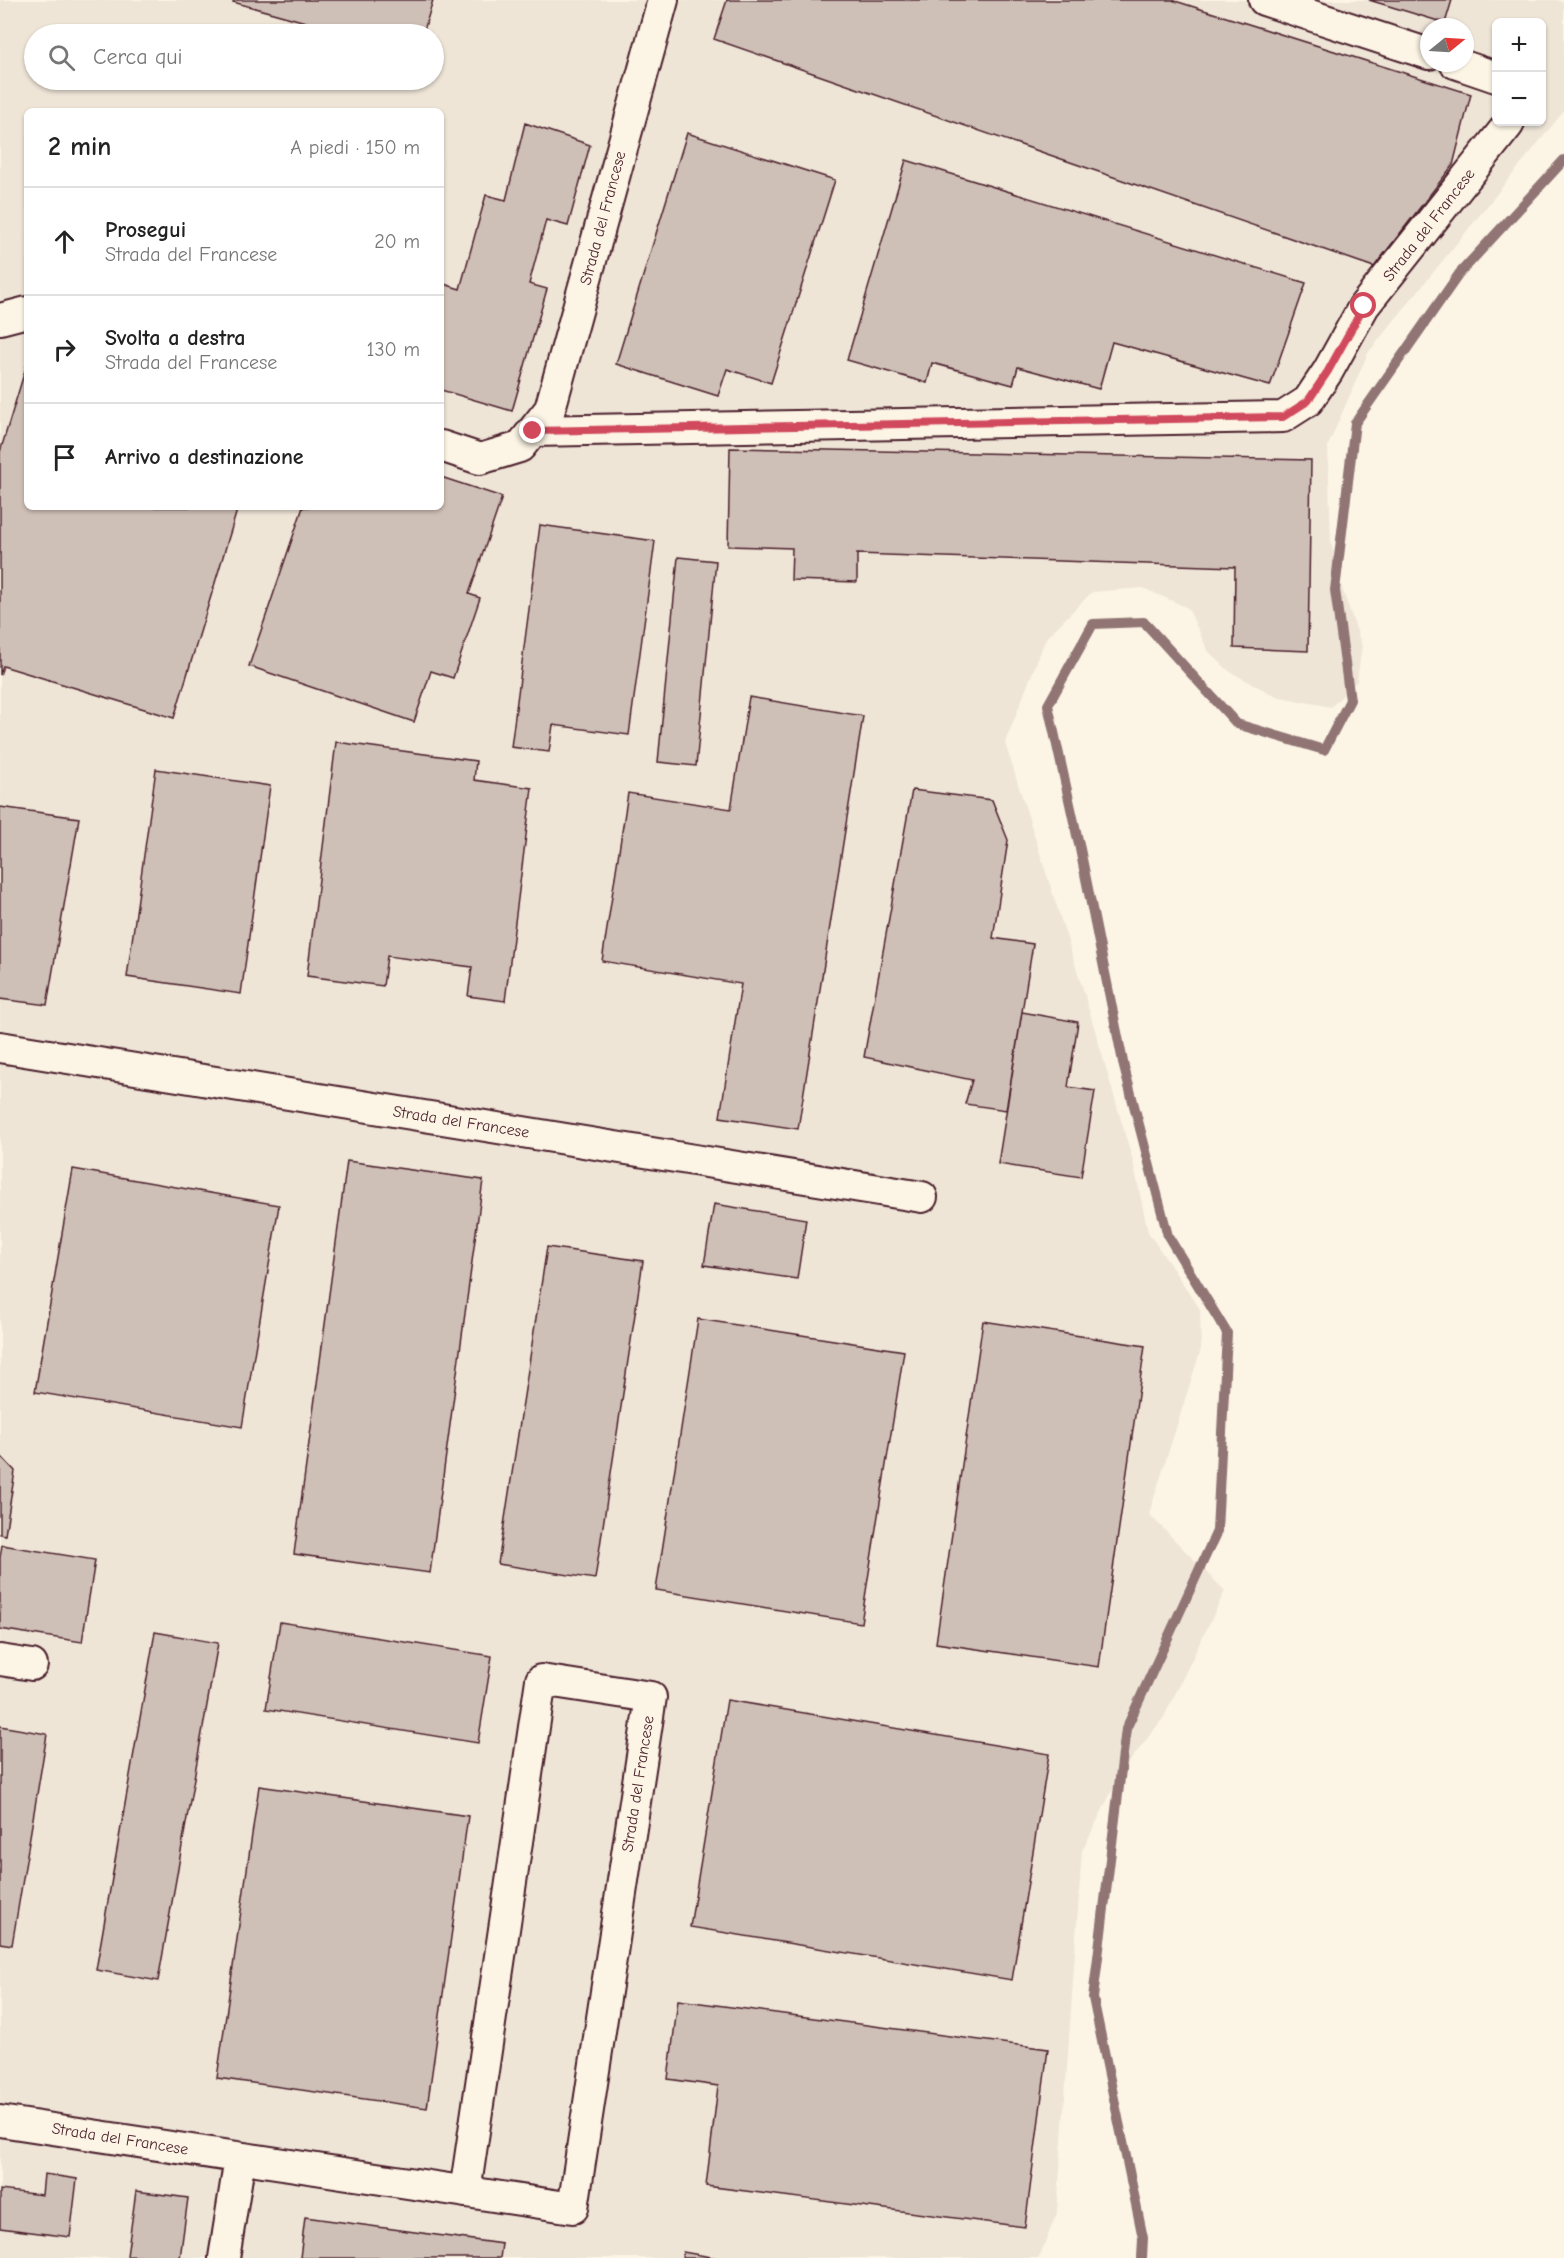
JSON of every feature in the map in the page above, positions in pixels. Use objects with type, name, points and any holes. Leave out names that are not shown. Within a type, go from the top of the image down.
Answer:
[{"type":"street","name":"Strada del Francese","points":[[444,447],[480,459],[520,447],[550,410],[663,0]]},
{"type":"street","points":[[1264,0],[1420,51]]},
{"type":"street","points":[[1474,69],[1492,75]]},
{"type":"street","name":"Strada del Francese","points":[[533,431],[1283,417],[1308,401],[1328,371],[1364,306],[1507,126]]},
{"type":"street","points":[[0,319],[24,313]]},
{"type":"street","name":"Strada del Francese","points":[[0,1047],[922,1197]]},
{"type":"street","points":[[0,1660],[32,1665]]},
{"type":"street","name":"Strada del Francese","points":[[0,2121],[240,2158],[465,2192],[573,2208],[651,1697],[541,1680],[465,2192]]},
{"type":"street","points":[[224,2258],[240,2158]]},
{"type":"shaded area","points":[[0,0],[1558,0],[1564,3],[1564,111],[1368,353],[1328,446],[1331,542],[1340,582],[1362,646],[1357,681],[1331,707],[1275,696],[1229,671],[1208,651],[1188,608],[1143,588],[1092,592],[1046,638],[1005,743],[1083,989],[1133,1161],[1148,1232],[1200,1309],[1201,1349],[1149,1514],[1225,1591],[1164,1717],[1122,1771],[1082,1851],[1057,2213],[1039,2258],[0,2258]]},
{"type":"building","points":[[234,0],[433,0],[426,24],[313,24],[233,2]]},
{"type":"building","points":[[727,0],[1172,0],[1471,94],[1453,165],[1374,267],[714,39]]},
{"type":"building","points":[[1369,0],[1452,0],[1447,18],[1428,18]]},
{"type":"building","points":[[525,123],[590,145],[568,226],[546,220],[529,284],[547,289],[512,411],[444,391],[444,284],[460,289],[486,195],[506,200]]},
{"type":"building","points":[[687,133],[835,180],[771,383],[727,369],[718,396],[616,364]]},
{"type":"building","points":[[906,160],[1306,283],[1270,386],[1112,342],[1099,389],[1018,367],[1013,385],[932,363],[927,383],[847,360]]},
{"type":"building","points":[[24,374],[24,510],[237,510],[174,718],[3,666],[0,675],[0,452]]},
{"type":"building","points":[[730,448],[1311,460],[1308,651],[1234,648],[1235,567],[857,554],[857,582],[791,580],[792,548],[728,546]]},
{"type":"building","points":[[444,478],[502,497],[469,594],[480,598],[453,678],[431,671],[414,722],[249,666],[302,510],[444,510]]},
{"type":"building","points":[[540,525],[655,541],[629,735],[553,725],[549,752],[511,747]]},
{"type":"building","points":[[678,557],[716,561],[696,766],[658,762]]},
{"type":"building","points":[[749,697],[863,716],[798,1129],[720,1117],[741,984],[602,961],[628,793],[731,809]]},
{"type":"building","points":[[336,742],[476,761],[474,780],[532,788],[505,1001],[468,996],[472,967],[387,956],[383,986],[307,976]]},
{"type":"building","points":[[156,769],[270,786],[241,994],[127,977]]},
{"type":"building","points":[[912,790],[992,800],[1008,840],[993,938],[1033,944],[1006,1110],[965,1104],[972,1080],[864,1057]]},
{"type":"building","points":[[0,807],[79,818],[47,1005],[0,999]]},
{"type":"building","points":[[1022,1012],[1078,1022],[1068,1087],[1095,1091],[1081,1177],[998,1164]]},
{"type":"building","points":[[347,1161],[483,1180],[430,1573],[294,1554]]},
{"type":"building","points":[[73,1169],[279,1205],[242,1427],[35,1392]]},
{"type":"building","points":[[714,1204],[806,1219],[797,1279],[704,1265]]},
{"type":"building","points":[[547,1247],[643,1261],[595,1579],[498,1564]]},
{"type":"building","points":[[698,1319],[904,1351],[861,1623],[656,1590]]},
{"type":"building","points":[[983,1321],[1145,1346],[1099,1667],[936,1643]]},
{"type":"building","points":[[0,1455],[15,1471],[5,1535],[0,1534]]},
{"type":"building","points":[[2,1545],[95,1560],[82,1642],[0,1629]]},
{"type":"building","points":[[280,1622],[492,1656],[478,1743],[266,1709]]},
{"type":"building","points":[[155,1632],[218,1643],[158,1981],[96,1970]]},
{"type":"building","points":[[727,1700],[1049,1754],[1012,1980],[690,1927]]},
{"type":"building","points":[[0,1726],[47,1734],[12,1945],[0,1943]]},
{"type":"building","points":[[259,1786],[468,1816],[427,2108],[217,2078]]},
{"type":"building","points":[[678,2000],[1048,2049],[1025,2227],[706,2186],[718,2086],[668,2079]]},
{"type":"building","points":[[44,2174],[77,2179],[70,2237],[0,2228],[0,2190],[42,2195]]},
{"type":"building","points":[[136,2191],[188,2198],[180,2258],[127,2256]]},
{"type":"building","points":[[305,2217],[502,2244],[500,2258],[300,2258]]},
{"type":"building","points":[[683,2252],[717,2258],[682,2258]]},
{"type":"waterway","points":[[1142,2258],[1143,2238],[1093,1998],[1126,1729],[1217,1531],[1227,1333],[1168,1236],[1124,1067],[1048,705],[1093,624],[1144,622],[1237,724],[1324,750],[1350,700],[1335,590],[1355,423],[1459,274],[1564,160]]},
{"type":"route","points":[[533,431],[1283,417],[1308,401],[1328,371],[1364,306]]}]
